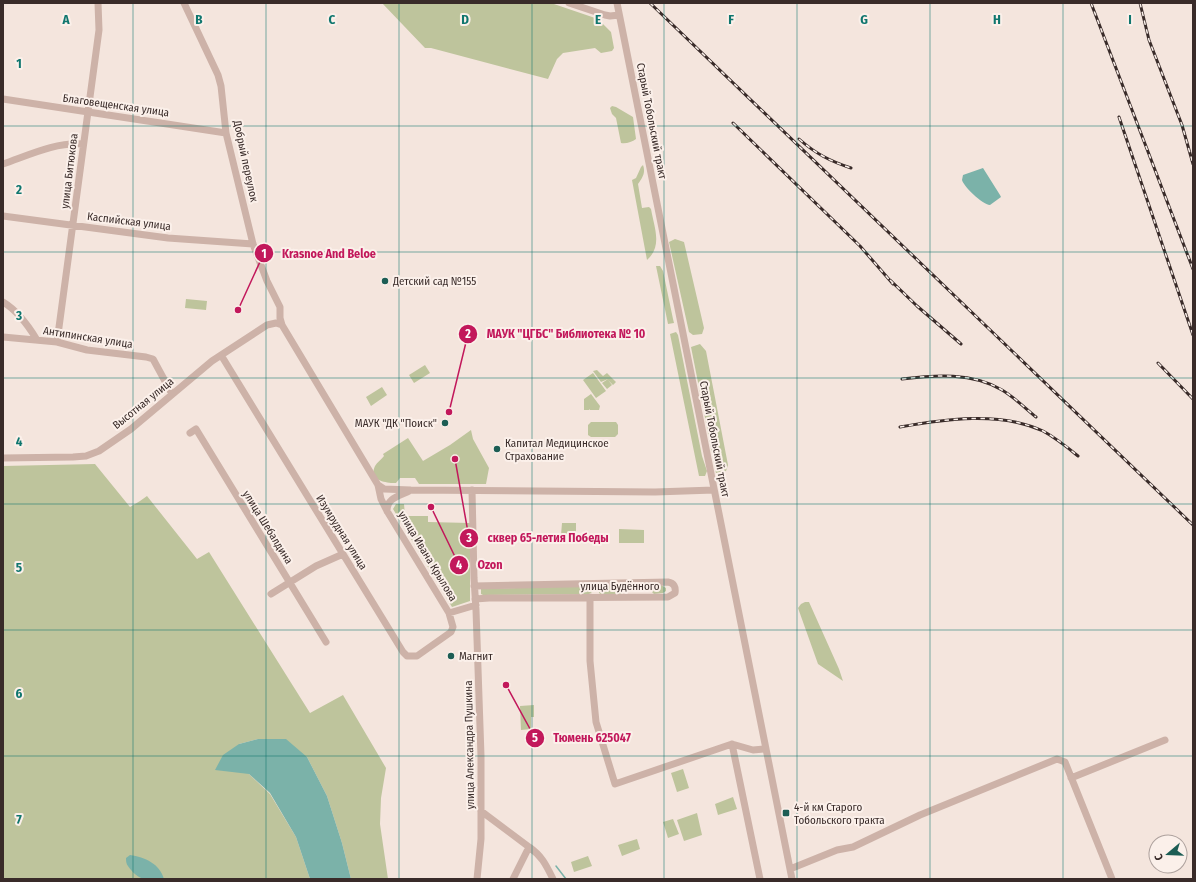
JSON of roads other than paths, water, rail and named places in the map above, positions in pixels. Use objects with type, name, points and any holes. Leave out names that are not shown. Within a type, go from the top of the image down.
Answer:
[{"type":"street","name":"улица Битюкова","points":[[57,342],[99,30],[98,3]]},
{"type":"street","name":"Добрый переулок","points":[[184,3],[218,75],[221,86],[226,133],[253,244],[267,281],[280,307],[280,318],[282,325]]},
{"type":"street","points":[[569,3],[605,15],[619,15]]},
{"type":"street","name":"Старый Тобольский тракт","points":[[617,3],[792,879]]},
{"type":"street","name":"Благовещенская улица","points":[[3,100],[226,133]]},
{"type":"street","points":[[3,164],[38,151],[69,143],[83,144]]},
{"type":"street","name":"Каспийская улица","points":[[3,216],[168,238],[253,244]]},
{"type":"street","points":[[3,302],[11,307],[21,317],[37,340]]},
{"type":"street","name":"Высотная улица","points":[[3,458],[73,457],[86,456],[99,451],[131,429],[221,355],[267,325],[276,323],[282,325]]},
{"type":"street","name":"улица Ивана Крылова","points":[[282,325],[378,485],[381,499],[387,511],[449,613]]},
{"type":"street","name":"Антипинская улица","points":[[3,337],[57,342],[88,350],[153,359],[172,394]]},
{"type":"street","name":"Изумрудная улица","points":[[221,355],[403,652],[407,656],[417,656],[451,632],[453,627],[449,613]]},
{"type":"street","name":"улица Шебалдина","points":[[190,433],[196,429],[326,642]]},
{"type":"street","points":[[378,485],[384,489],[411,490],[655,492],[714,490]]},
{"type":"street","name":"улица Ивана Крылова","points":[[387,511],[387,505],[394,497],[411,490]]},
{"type":"street","name":"улица Александра Пушкина","points":[[472,490],[481,811],[481,839],[477,879]]},
{"type":"street","points":[[271,594],[316,566],[342,554]]},
{"type":"street","name":"улица Будённого","points":[[449,613],[475,602],[590,597],[668,597],[672,596],[676,589],[672,583],[668,582],[474,586]]},
{"type":"street","points":[[590,597],[590,661],[596,722],[615,784],[732,744],[753,750],[765,749]]},
{"type":"street","points":[[1071,778],[1165,740]]},
{"type":"street","points":[[732,744],[760,879]]},
{"type":"street","points":[[790,869],[837,850],[853,847],[920,815],[1057,759],[1065,762],[1112,879]]},
{"type":"street","points":[[481,811],[537,853],[546,865],[553,879]]},
{"type":"street","points":[[513,879],[529,847]]},
{"type":"water","points":[[983,168],[1001,197],[990,205],[974,195],[966,187],[962,180],[963,175]]},
{"type":"water","points":[[258,739],[286,739],[307,757],[327,796],[342,843],[351,879],[310,879],[296,837],[270,793],[249,774],[215,770],[223,755],[239,744]]},
{"type":"water","points":[[130,855],[141,857],[151,862],[159,869],[164,879],[146,879],[135,874],[126,862],[126,858]]},
{"type":"waterway","points":[[556,866],[566,879]]},
{"type":"railway","points":[[650,3],[1193,525]]},
{"type":"railway","points":[[1091,3],[1193,269]]},
{"type":"railway","points":[[1140,3],[1149,40],[1182,125],[1193,164]]},
{"type":"railway","points":[[1119,117],[1193,335]]},
{"type":"railway","points":[[733,123],[860,246],[893,284]]},
{"type":"railway","points":[[799,139],[811,149],[836,163],[851,168]]},
{"type":"railway","points":[[890,280],[917,306],[961,344]]},
{"type":"railway","points":[[1158,363],[1193,399]]},
{"type":"railway","points":[[902,379],[927,376],[953,376],[978,380],[1002,390],[1036,417]]},
{"type":"railway","points":[[900,427],[935,421],[972,418],[1009,421],[1043,431],[1078,456]]},
{"type":"place","name":"Детский сад №155","points":[[385,281]]},
{"type":"place","name":"Krasnoe And Beloe","points":[[238,310]]},
{"type":"place","name":"МАУК \"ЦГБС\" Библиотека № 10","points":[[449,412]]},
{"type":"place","name":"МАУК \"ДК \"Поиск\"","points":[[445,423]]},
{"type":"place","name":"Капитал Медицинское Страхование","points":[[497,449]]},
{"type":"place","name":"сквер 65-летия Победы","points":[[455,459]]},
{"type":"place","name":"Ozon","points":[[431,507]]},
{"type":"place","name":"Магнит","points":[[451,656]]},
{"type":"place","name":"Тюмень 625047","points":[[506,685]]},
{"type":"place","name":"4-й км Старого Тобольского тракта","points":[[786,813]]}]
